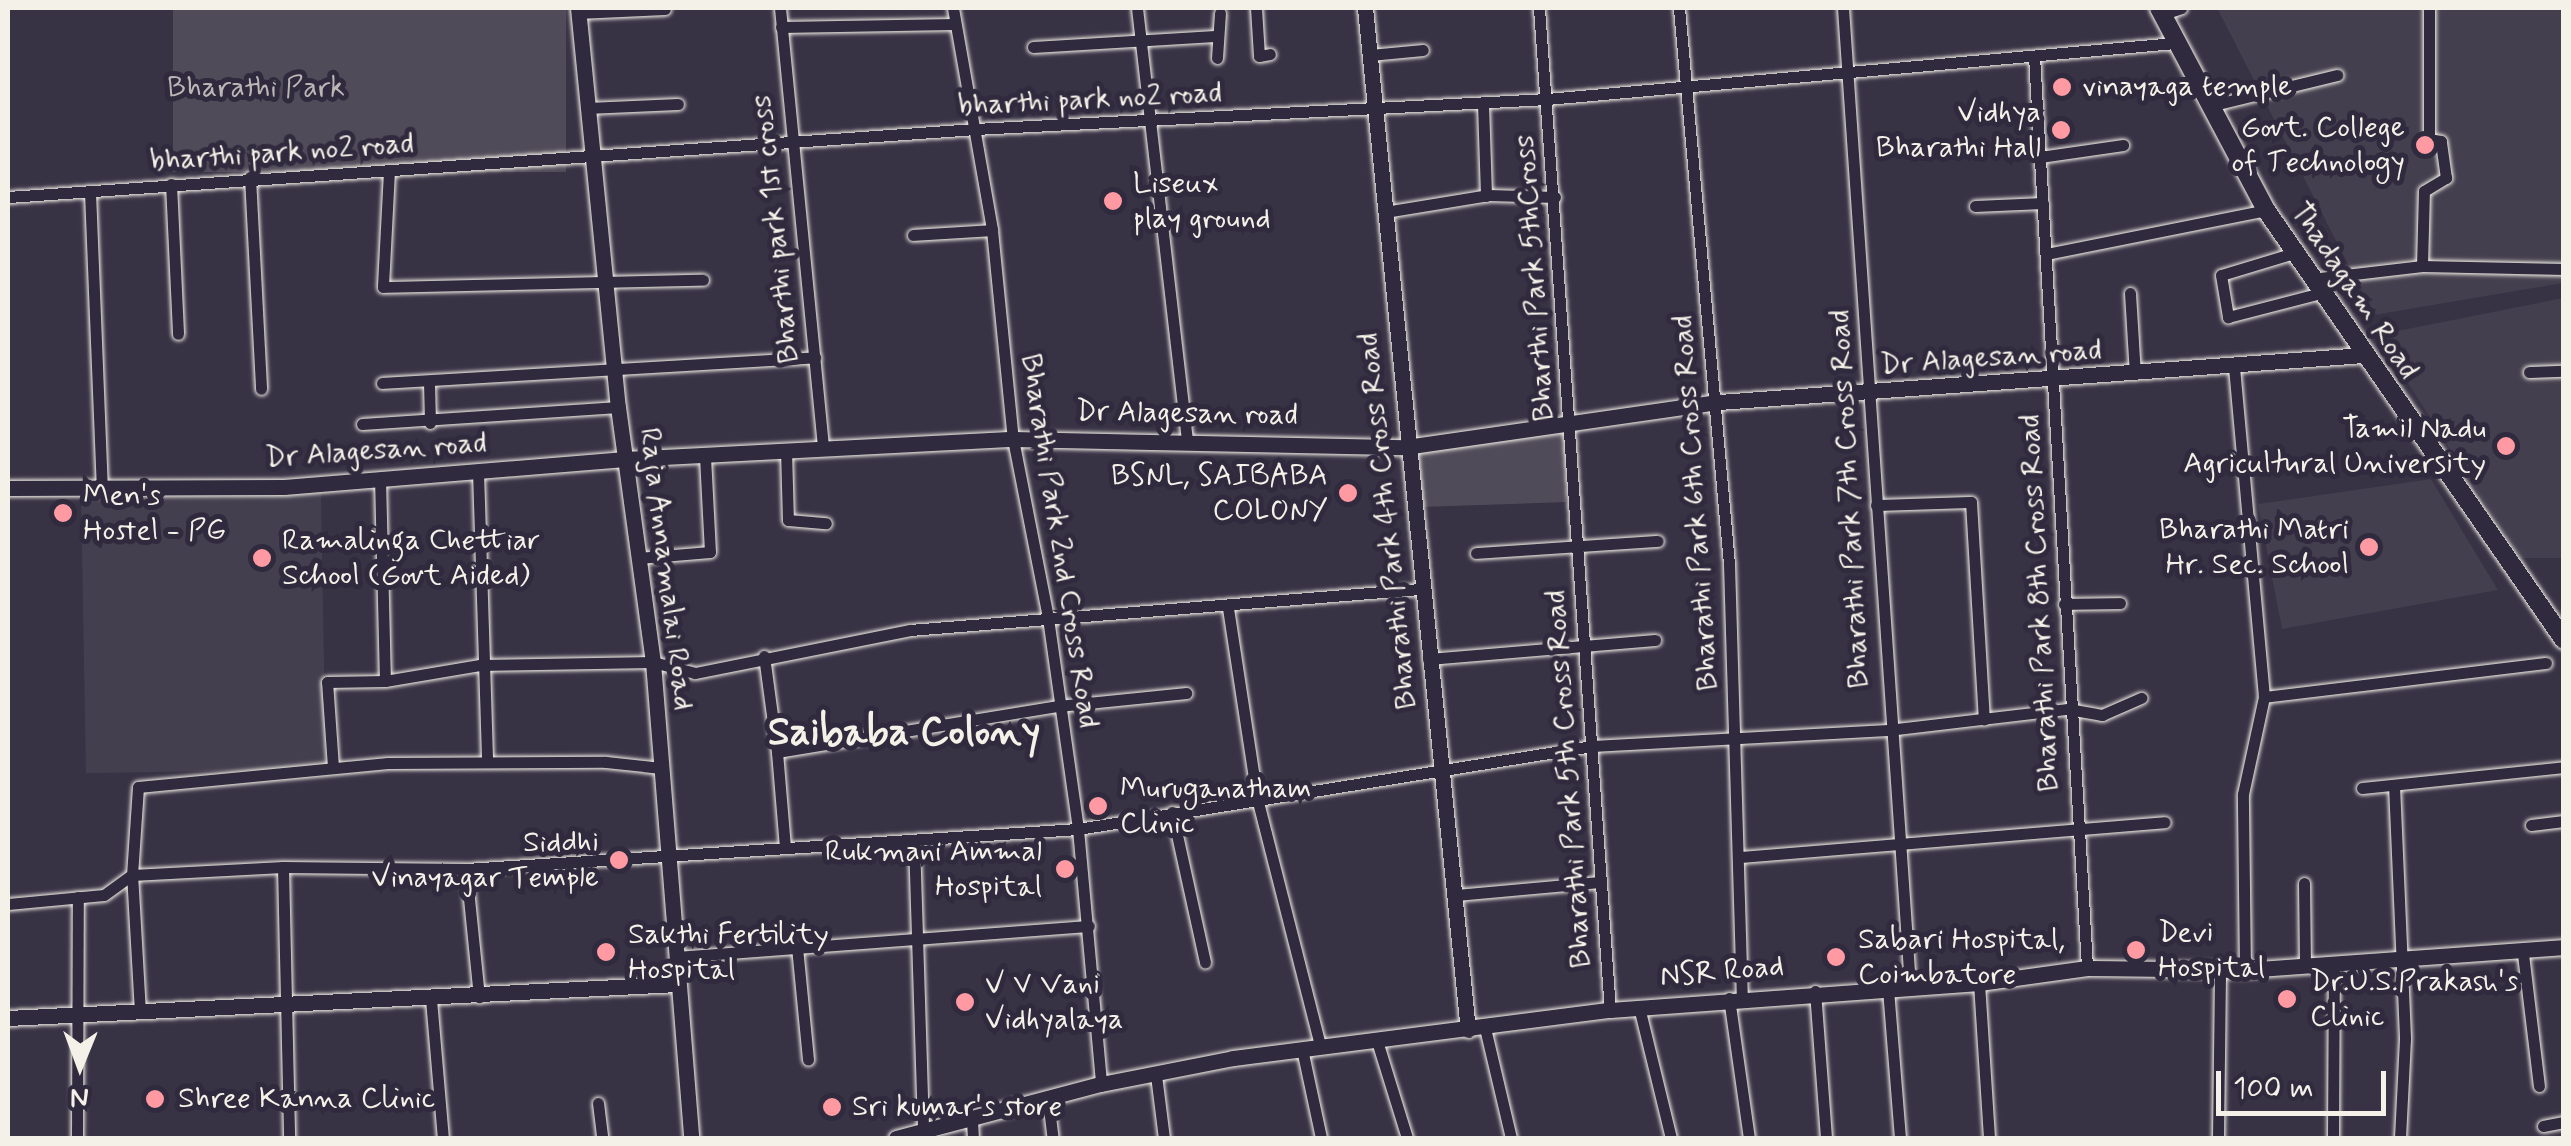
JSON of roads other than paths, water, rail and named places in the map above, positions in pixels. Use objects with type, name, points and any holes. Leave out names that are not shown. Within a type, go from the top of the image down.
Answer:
[{"type":"main road","name":"Thadagam Road","points":[[2168,10],[2175,43],[2266,210],[2564,640]]},
{"type":"street","name":"Bharthi park 1st cross","points":[[780,8],[790,145],[823,446]]},
{"type":"street","name":"Bharathi Park 2nd Cross Road","points":[[953,8],[992,230],[1013,439],[1048,618],[1078,829],[1101,1084]]},
{"type":"street","points":[[1137,8],[1187,440]]},
{"type":"street","points":[[1256,8],[1258,56],[1270,54]]},
{"type":"street","name":"Bharathi Park 4th Cross Road","points":[[1365,8],[1405,447],[1468,1030]]},
{"type":"street","name":"Bharthi Park 5thCross","points":[[1539,8],[1578,544]]},
{"type":"street","name":"Bharathi Park 6th Cross Road","points":[[1679,8],[1718,402],[1740,857],[1735,997],[1748,1138]]},
{"type":"street","name":"Bharathi Park 7th Cross Road","points":[[1843,8],[1871,394],[1888,730],[1910,987]]},
{"type":"street","points":[[2422,266],[2424,191],[2446,178],[2441,141],[2430,138],[2430,8]]},
{"type":"street","points":[[578,10],[665,10]]},
{"type":"street","name":"Raja Annamalai Road","points":[[578,10],[618,408],[653,662],[691,1138]]},
{"type":"street","points":[[1217,58],[1220,13]]},
{"type":"street","points":[[781,27],[954,24]]},
{"type":"street","points":[[1033,47],[1216,36]]},
{"type":"street","name":"bharthi park no2 road","points":[[8,197],[975,129],[1548,100],[1848,76],[2175,43]]},
{"type":"street","points":[[1370,55],[1424,50]]},
{"type":"street","name":"Bharathi Park 8th Cross Road","points":[[2034,56],[2054,380],[2068,709],[2088,968]]},
{"type":"street","points":[[2209,106],[2337,75]]},
{"type":"street","points":[[587,108],[678,104]]},
{"type":"street","points":[[1483,104],[1486,196]]},
{"type":"street","points":[[2040,158],[2123,145]]},
{"type":"street","points":[[389,171],[383,287],[608,286],[704,280]]},
{"type":"street","points":[[250,177],[261,390]]},
{"type":"street","points":[[172,184],[178,334]]},
{"type":"street","points":[[90,192],[102,485]]},
{"type":"street","points":[[1385,212],[1486,196],[1555,197]]},
{"type":"street","points":[[1975,206],[2043,203]]},
{"type":"street","points":[[2046,254],[2266,210]]},
{"type":"street","points":[[912,235],[992,230]]},
{"type":"street","points":[[2294,253],[2222,275],[2228,317],[2316,286],[2422,266],[2564,269]]},
{"type":"street","points":[[2130,293],[2135,374]]},
{"type":"street","name":"Dr Alagesan road","points":[[8,488],[284,487],[624,459],[1013,439],[1405,447],[1571,420],[1718,402],[2234,368],[2363,355]]},
{"type":"street","points":[[382,384],[616,374],[815,357]]},
{"type":"street","points":[[2234,368],[2264,697],[2243,794],[2245,970]]},
{"type":"street","points":[[2529,372],[2564,371]]},
{"type":"street","points":[[428,382],[430,424]]},
{"type":"street","points":[[362,424],[430,424],[618,408]]},
{"type":"street","points":[[786,450],[788,520],[826,523]]},
{"type":"street","points":[[638,558],[710,552],[706,456]]},
{"type":"street","points":[[478,471],[480,665],[487,761]]},
{"type":"street","points":[[380,478],[385,681]]},
{"type":"street","points":[[1876,505],[1971,502],[1984,720]]},
{"type":"street","points":[[1476,553],[1658,541]]},
{"type":"street","name":"Bharathi Park 5th Cross Road","points":[[1578,544],[1610,1010]]},
{"type":"street","points":[[333,766],[328,682],[385,681],[480,665],[653,662],[694,672],[910,630],[1228,608],[1420,589]]},
{"type":"street","points":[[2064,604],[2120,603]]},
{"type":"street","points":[[1228,608],[1258,798],[1320,1046]]},
{"type":"street","points":[[1428,659],[1655,640]]},
{"type":"street","points":[[764,656],[785,846]]},
{"type":"street","points":[[2264,697],[2546,662]]},
{"type":"street","points":[[777,752],[1058,706],[1186,693]]},
{"type":"street","points":[[8,904],[104,894],[132,875],[284,867],[466,869],[670,859],[785,846],[1078,829],[1592,746],[1888,730],[2068,709],[2102,714],[2141,698]]},
{"type":"street","points":[[140,1012],[132,875],[138,787],[333,766],[487,761],[661,768]]},
{"type":"street","points":[[2362,788],[2564,766]]},
{"type":"street","points":[[2394,785],[2403,961],[2400,1138]]},
{"type":"street","points":[[1172,812],[1205,962]]},
{"type":"street","points":[[2530,825],[2564,821]]},
{"type":"street","points":[[1740,857],[1899,848],[2165,822]]},
{"type":"street","points":[[914,840],[919,940],[916,1045],[924,1132]]},
{"type":"street","points":[[284,867],[289,1138]]},
{"type":"street","points":[[466,869],[480,997]]},
{"type":"street","points":[[1456,894],[1600,882]]},
{"type":"street","points":[[2304,883],[2305,964]]},
{"type":"street","points":[[77,1138],[74,1015],[78,898]]},
{"type":"street","points":[[675,957],[1089,926]]},
{"type":"street","points":[[797,947],[808,1059]]},
{"type":"street","name":"NSR Road","points":[[896,1138],[1101,1084],[1320,1046],[1610,1010],[1735,997],[1979,983],[2088,968],[2245,970],[2522,954],[2564,947]]},
{"type":"street","points":[[2522,954],[2539,1086]]},
{"type":"street","points":[[2332,1138],[2334,964]]},
{"type":"street","points":[[2218,1138],[2220,971]]},
{"type":"street","points":[[1979,983],[1989,1138]]},
{"type":"street","points":[[8,1018],[480,997],[676,984]]},
{"type":"street","points":[[1888,989],[1900,1138]]},
{"type":"street","points":[[1814,992],[1826,1138]]},
{"type":"street","points":[[431,999],[443,1138]]},
{"type":"street","points":[[1639,1007],[1671,1138]]},
{"type":"street","points":[[1485,1028],[1511,1138]]},
{"type":"street","points":[[1377,1041],[1407,1138]]},
{"type":"street","points":[[1302,1049],[1321,1138]]},
{"type":"street","points":[[1156,1075],[1164,1138]]},
{"type":"street","points":[[1048,1100],[1053,1138]]},
{"type":"street","points":[[598,1102],[602,1138]]},
{"type":"street","points":[[972,1120],[974,1138]]},
{"type":"street","points":[[2543,1126],[2564,1122]]},
{"type":"place","name":"vinayaga temple","points":[[2062,87]]},
{"type":"place","name":"Vidhya Bharathi Hall","points":[[2061,130]]},
{"type":"place","name":"Govt. College of Technology","points":[[2425,145]]},
{"type":"place","name":"Liseux play ground","points":[[1113,201]]},
{"type":"place","name":"Tamil Nadu Agricultural University","points":[[2506,446]]},
{"type":"place","name":"BSNL, SAIBABA COLONY","points":[[1348,493]]},
{"type":"place","name":"Men's Hostel - PG","points":[[63,513]]},
{"type":"place","name":"Bharathi Matri Hr. Sec. School","points":[[2369,547]]},
{"type":"place","name":"Ramalinga Chettiar School (Govt Aided)","points":[[262,558]]},
{"type":"place","name":"Muruganatham Clinic","points":[[1098,806]]},
{"type":"place","name":"Siddhi Vinayagar Temple","points":[[619,860]]},
{"type":"place","name":"Rukmani Ammal Hospital","points":[[1065,869]]},
{"type":"place","name":"Devi Hospital","points":[[2136,950]]},
{"type":"place","name":"Sakthi Fertility Hospital","points":[[606,952]]},
{"type":"place","name":"Sabari Hospital, Coimbatore","points":[[1836,957]]},
{"type":"place","name":"Dr.U.S.Prakash's Clinic","points":[[2287,999]]},
{"type":"place","name":"V V Vani Vidhyalaya","points":[[965,1002]]},
{"type":"place","name":"Shree Kanna Clinic","points":[[155,1099]]},
{"type":"place","name":"Sri kumar's store","points":[[832,1107]]},
{"type":"district","name":"Saibaba Colony","points":[[904,733]]},
{"type":"park label","name":"Bharathi Park","points":[[256,88]]}]
